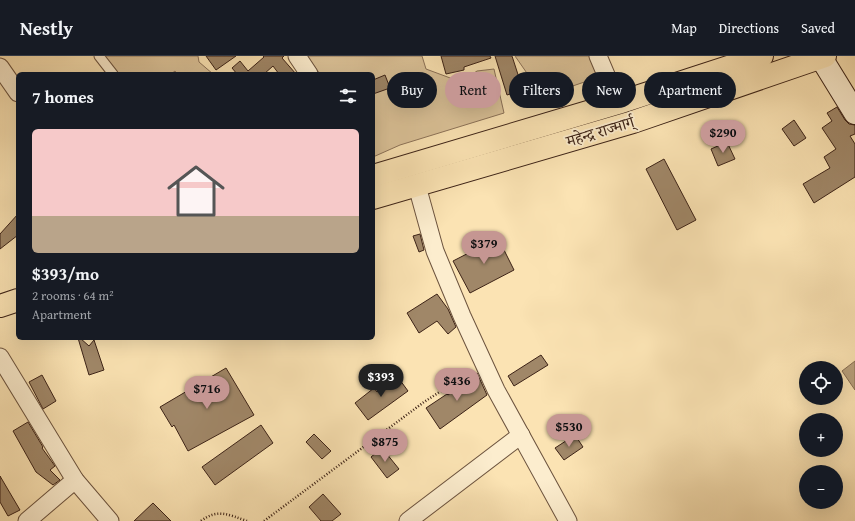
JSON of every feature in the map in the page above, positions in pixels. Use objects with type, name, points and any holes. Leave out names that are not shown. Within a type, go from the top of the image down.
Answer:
[{"type":"highway","name":"महेन्द्र राज्मार्ग्","points":[[636,97],[762,56]]},
{"type":"highway","name":"महेन्द्र राज्मार्ग्","points":[[375,197],[633,122],[822,57]]},
{"type":"highway","name":"महेन्द्र राज्मार्ग्","points":[[375,175],[601,108]]},
{"type":"highway","points":[[0,306],[16,301]]},
{"type":"main road","points":[[822,57],[855,113]]},
{"type":"street","points":[[297,56],[308,72]]},
{"type":"street","points":[[598,56],[605,72]]},
{"type":"street","points":[[0,67],[16,90]]},
{"type":"street","points":[[417,186],[435,251],[496,390],[568,521]]},
{"type":"street","points":[[0,357],[75,480],[110,521]]},
{"type":"street","points":[[408,521],[521,435]]},
{"type":"street","points":[[27,521],[75,480]]},
{"type":"lane","points":[[99,56],[111,72]]},
{"type":"path","points":[[264,521],[424,402],[484,363]]},
{"type":"path","points":[[202,521],[209,515],[216,513],[227,514],[247,521]]},
{"type":"shaded area","points":[[100,56],[198,56],[199,62],[211,72],[175,71],[112,72]]},
{"type":"shaded area","points":[[307,56],[422,56],[426,69],[434,72],[387,72],[387,108],[437,108],[437,73],[445,76],[445,108],[501,108],[501,100],[504,113],[400,145],[375,156],[375,72],[319,72]]},
{"type":"shaded area","points":[[515,56],[593,56],[598,72],[582,72],[582,83],[574,86],[574,72],[526,72]]},
{"type":"shaded area","points":[[494,69],[495,72],[476,72],[477,71]]},
{"type":"shaded area","points":[[855,361],[855,390],[843,372],[843,370]]},
{"type":"building","points":[[206,56],[236,56],[216,70]]},
{"type":"building","points":[[263,56],[284,56],[282,58],[294,72],[278,72],[273,66],[266,72],[235,72],[232,68],[240,61],[248,71],[264,57]]},
{"type":"building","points":[[441,56],[490,56],[491,58],[464,67],[464,70],[445,72]]},
{"type":"building","points":[[495,56],[512,56],[517,72],[509,72],[509,94],[507,95]]},
{"type":"building","points":[[385,75],[387,80],[387,89],[375,93],[375,79]]},
{"type":"building","points":[[837,107],[849,124],[855,125],[855,134],[850,136],[855,144],[855,177],[814,203],[803,184],[830,168],[824,157],[836,149],[822,128],[832,121],[827,113]]},
{"type":"building","points":[[794,120],[806,138],[794,146],[782,129]]},
{"type":"building","points":[[727,142],[735,159],[718,166],[711,149]]},
{"type":"building","points":[[664,159],[696,220],[677,230],[646,169]]},
{"type":"building","points":[[16,216],[16,237],[0,249],[0,234]]},
{"type":"building","points":[[420,234],[424,250],[419,252],[413,236]]},
{"type":"building","points":[[498,238],[514,270],[470,293],[453,261]]},
{"type":"building","points":[[437,294],[448,309],[456,327],[448,334],[437,321],[419,333],[407,313]]},
{"type":"building","points":[[79,340],[82,340],[89,346],[94,340],[104,370],[89,375]]},
{"type":"building","points":[[541,355],[548,365],[514,386],[508,376]]},
{"type":"building","points":[[226,368],[254,415],[188,451],[174,425],[172,427],[160,407]]},
{"type":"building","points":[[477,373],[487,395],[440,429],[426,408],[447,394],[448,395]]},
{"type":"building","points":[[42,375],[56,401],[43,409],[29,382]]},
{"type":"building","points":[[397,376],[408,391],[368,420],[355,403],[374,388],[377,392]]},
{"type":"building","points":[[28,422],[43,447],[42,448],[55,466],[50,470],[60,480],[53,485],[36,472],[13,431]]},
{"type":"building","points":[[261,425],[273,443],[215,485],[202,467]]},
{"type":"building","points":[[314,434],[331,451],[322,459],[306,442]]},
{"type":"building","points":[[575,435],[583,447],[564,460],[555,448]]},
{"type":"building","points":[[382,448],[399,469],[387,478],[371,457]]},
{"type":"building","points":[[0,476],[20,510],[8,516],[0,502]]},
{"type":"building","points":[[323,494],[341,514],[332,521],[321,521],[309,507]]},
{"type":"building","points":[[153,503],[171,521],[134,521]]}]
